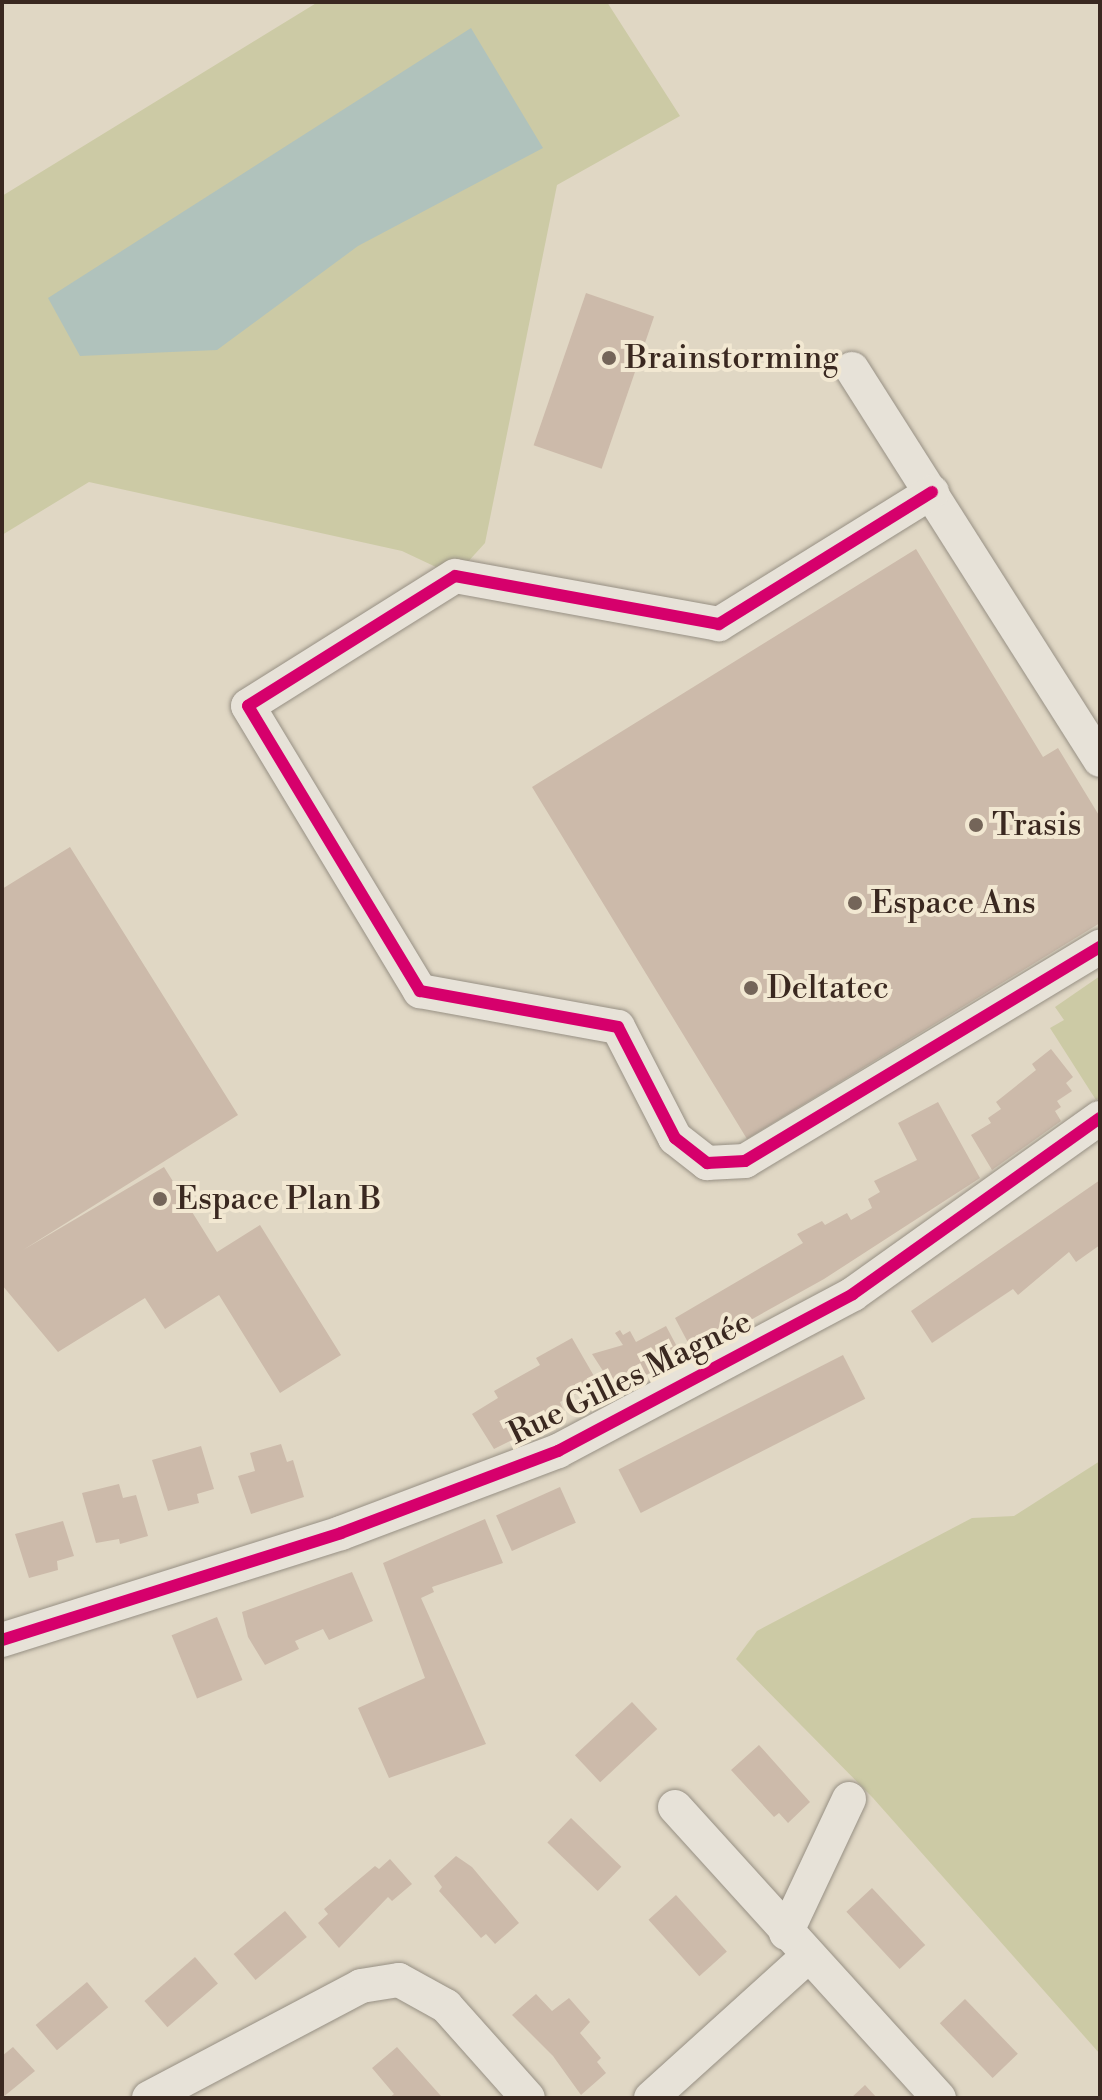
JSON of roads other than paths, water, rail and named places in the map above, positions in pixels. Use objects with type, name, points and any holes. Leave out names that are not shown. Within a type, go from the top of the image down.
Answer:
[{"type":"street","points":[[852,369],[1100,760]]},
{"type":"street","points":[[932,492],[719,624],[455,576],[248,706],[420,991],[618,1027],[675,1138],[707,1163],[745,1161],[1100,947]]},
{"type":"street","name":"Rue Gilles Magnée","points":[[2,1640],[341,1533],[558,1451],[853,1294],[1100,1118]]},
{"type":"street","points":[[651,2098],[797,1944],[849,1799]]},
{"type":"street","points":[[675,1807],[939,2098]]},
{"type":"street","points":[[149,2098],[361,1986],[399,1980],[446,2006],[528,2098]]},
{"type":"place","name":"Brainstorming","points":[[609,358]]},
{"type":"place","name":"Trasis","points":[[976,825]]},
{"type":"place","name":"Espace Ans","points":[[855,903]]},
{"type":"place","name":"Deltatec","points":[[751,988]]},
{"type":"place","name":"Espace Plan B","points":[[160,1199]]}]
